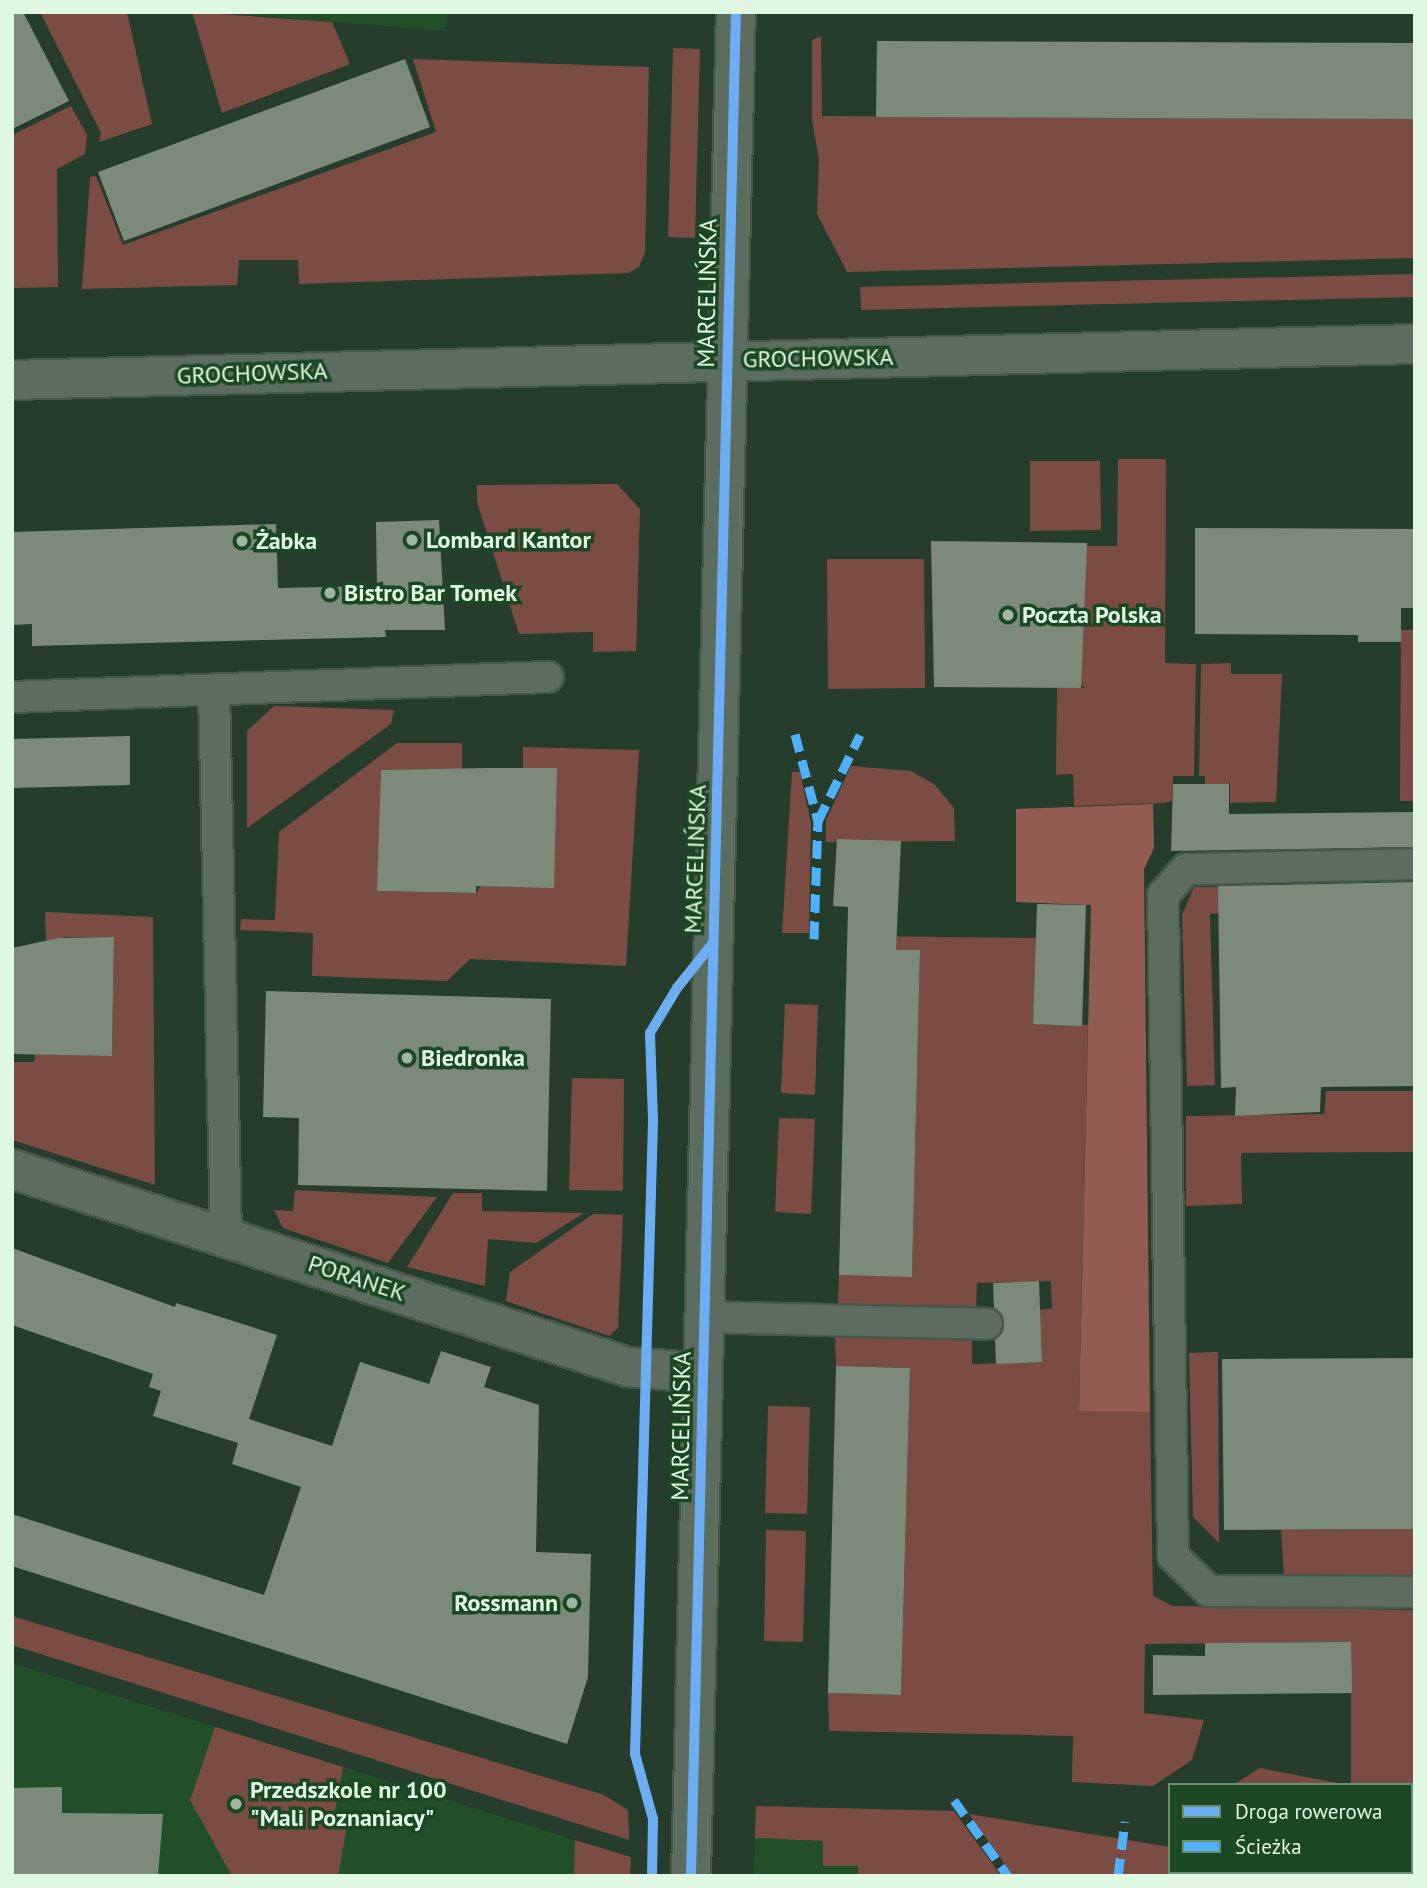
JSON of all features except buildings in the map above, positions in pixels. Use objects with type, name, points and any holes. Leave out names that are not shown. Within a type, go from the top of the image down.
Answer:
[{"type":"street","name":"MARCELIŃSKA","points":[[691,1876],[736,12]]},
{"type":"street","name":"GROCHOWSKA","points":[[12,380],[1415,344]]},
{"type":"street","name":"PORANEK","points":[[12,1169],[226,1235],[628,1367],[704,1373]]},
{"type":"lane","points":[[12,697],[548,677]]},
{"type":"lane","points":[[214,691],[226,1235]]},
{"type":"lane","points":[[1415,864],[1186,869],[1163,895],[1172,1556],[1209,1591],[1415,1592]]},
{"type":"lane","points":[[705,1317],[987,1324]]},
{"type":"shaded area","points":[[40,12],[127,12],[152,124],[99,142],[101,133]]},
{"type":"shaded area","points":[[192,12],[332,22],[350,64],[222,113]]},
{"type":"shaded area","points":[[214,12],[448,12],[446,31]]},
{"type":"shaded area","points":[[821,36],[822,116],[1415,119],[1415,258],[847,272],[817,214],[819,160],[812,120],[812,40]]},
{"type":"shaded area","points":[[673,48],[700,49],[695,238],[668,237]]},
{"type":"shaded area","points":[[413,59],[649,67],[645,252],[639,267],[629,273],[299,284],[298,260],[239,260],[237,285],[82,289],[90,177],[96,176],[123,245],[436,132]]},
{"type":"shaded area","points":[[71,106],[87,135],[85,154],[57,169],[58,287],[12,288],[12,135]]},
{"type":"shaded area","points":[[1415,274],[1415,297],[861,310],[860,287]]},
{"type":"shaded area","points":[[1118,459],[1166,459],[1165,663],[1196,664],[1194,776],[1173,776],[1172,801],[1164,803],[1074,806],[1073,774],[1056,775],[1057,688],[1085,688],[1081,685],[1084,546],[1117,546]]},
{"type":"shaded area","points":[[1030,461],[1100,461],[1101,530],[1030,531]]},
{"type":"shaded area","points":[[617,484],[640,509],[636,651],[593,652],[593,632],[519,634],[477,502],[477,485]]},
{"type":"shaded area","points":[[827,559],[924,559],[925,688],[828,689]]},
{"type":"shaded area","points":[[1401,630],[1415,630],[1415,801],[1400,801]]},
{"type":"shaded area","points":[[1231,663],[1231,674],[1282,674],[1276,802],[1230,803],[1230,779],[1229,784],[1205,784],[1205,776],[1199,776],[1201,664]]},
{"type":"shaded area","points":[[274,706],[394,710],[391,724],[247,828],[247,731]]},
{"type":"shaded area","points":[[397,743],[462,743],[462,769],[381,770],[378,891],[476,893],[557,768],[523,768],[523,747],[639,750],[626,966],[470,959],[447,981],[312,976],[313,933],[240,930],[241,919],[275,920],[279,832]]},
{"type":"shaded area","points":[[851,766],[911,771],[934,784],[954,808],[955,841],[826,842],[826,820]]},
{"type":"shaded area","points":[[792,772],[800,772],[811,823],[809,933],[782,933]]},
{"type":"shaded area","points":[[1153,804],[1154,848],[1144,869],[1150,1412],[1079,1411],[1091,905],[1016,902],[1016,809]]},
{"type":"shaded area","points":[[1194,887],[1223,887],[1224,913],[1210,914],[1215,1085],[1187,1086],[1182,915]]},
{"type":"shaded area","points":[[45,912],[153,917],[155,1185],[12,1140],[12,1062],[34,1062],[35,1054],[112,1056],[114,937],[64,937],[63,944],[46,944]]},
{"type":"shaded area","points":[[849,936],[1036,938],[1033,1023],[1088,1025],[1079,1410],[1150,1412],[1153,1596],[1173,1606],[1415,1610],[1415,1872],[1413,1783],[1351,1783],[1351,1642],[1145,1644],[1144,1713],[1204,1720],[1192,1760],[1153,1786],[1072,1782],[1073,1736],[829,1731],[828,1693],[901,1695],[910,1368],[836,1366],[835,1334],[972,1339],[972,1364],[1042,1362],[1041,1335],[1002,1336],[1003,1311],[1052,1309],[1051,1281],[977,1283],[976,1311],[838,1307],[839,1275],[912,1276],[920,951],[847,948]]},
{"type":"shaded area","points":[[785,1004],[818,1005],[815,1095],[781,1093]]},
{"type":"shaded area","points":[[572,1078],[624,1079],[623,1191],[569,1190]]},
{"type":"shaded area","points":[[1326,1091],[1415,1091],[1415,1152],[1241,1153],[1242,1204],[1186,1206],[1186,1116],[1324,1114]]},
{"type":"shaded area","points":[[779,1118],[815,1119],[811,1214],[775,1212]]},
{"type":"shaded area","points":[[295,1190],[437,1197],[388,1263],[283,1228],[274,1210],[293,1211]]},
{"type":"shaded area","points":[[453,1193],[482,1193],[482,1211],[584,1213],[536,1243],[488,1239],[485,1286],[407,1267]]},
{"type":"shaded area","points":[[593,1214],[623,1215],[618,1328],[609,1336],[506,1301],[510,1272]]},
{"type":"shaded area","points":[[1218,1352],[1219,1543],[1193,1517],[1189,1353]]},
{"type":"shaded area","points":[[768,1406],[810,1407],[807,1514],[765,1513]]},
{"type":"shaded area","points":[[1415,1529],[1415,1579],[1304,1579],[1284,1575],[1281,1530]]},
{"type":"shaded area","points":[[766,1530],[806,1531],[803,1642],[764,1641]]},
{"type":"shaded area","points":[[12,1616],[604,1795],[628,1810],[629,1840],[12,1645]]},
{"type":"shaded area","name":"Przedszkole nr 100 \"Mali Poznaniacy\"","points":[[12,1663],[575,1840],[574,1876],[12,1876]]},
{"type":"shaded area","points":[[215,1727],[343,1767],[334,1816],[348,1820],[338,1876],[232,1876],[190,1800]]},
{"type":"shaded area","points":[[1260,1768],[1338,1783],[1236,1783]]},
{"type":"shaded area","points":[[756,1806],[954,1811],[1001,1876],[858,1876],[858,1866],[823,1866],[823,1841],[755,1838]]},
{"type":"shaded area","points":[[969,1814],[1168,1847],[1168,1874],[1319,1876],[1013,1876]]},
{"type":"shaded area","points":[[755,1838],[823,1841],[858,1866],[858,1876],[754,1876]]},
{"type":"shaded area","points":[[575,1840],[631,1857],[630,1876],[574,1876]]},
{"type":"marked path","points":[[795,734],[818,821]]},
{"type":"marked path","points":[[814,939],[818,821],[860,735]]},
{"type":"marked path","points":[[954,1800],[1008,1876]]},
{"type":"marked path","points":[[1118,1876],[1125,1821]]},
{"type":"cycle path","points":[[691,1876],[736,12]]},
{"type":"cycle path","points":[[652,1876],[653,1819],[635,1754],[653,1120],[650,1033],[677,988],[713,943]]},
{"type":"place","name":"Lombard Kantor","points":[[412,540]]},
{"type":"place","name":"Żabka","points":[[242,541]]},
{"type":"place","name":"Bistro Bar Tomek","points":[[330,593]]},
{"type":"place","name":"Poczta Polska","points":[[1008,615]]},
{"type":"place","name":"Biedronka","points":[[407,1058]]},
{"type":"place","name":"Rossmann","points":[[572,1603]]},
{"type":"place","name":"Przedszkole nr 100 \"Mali Poznaniacy\"","points":[[236,1804]]}]
